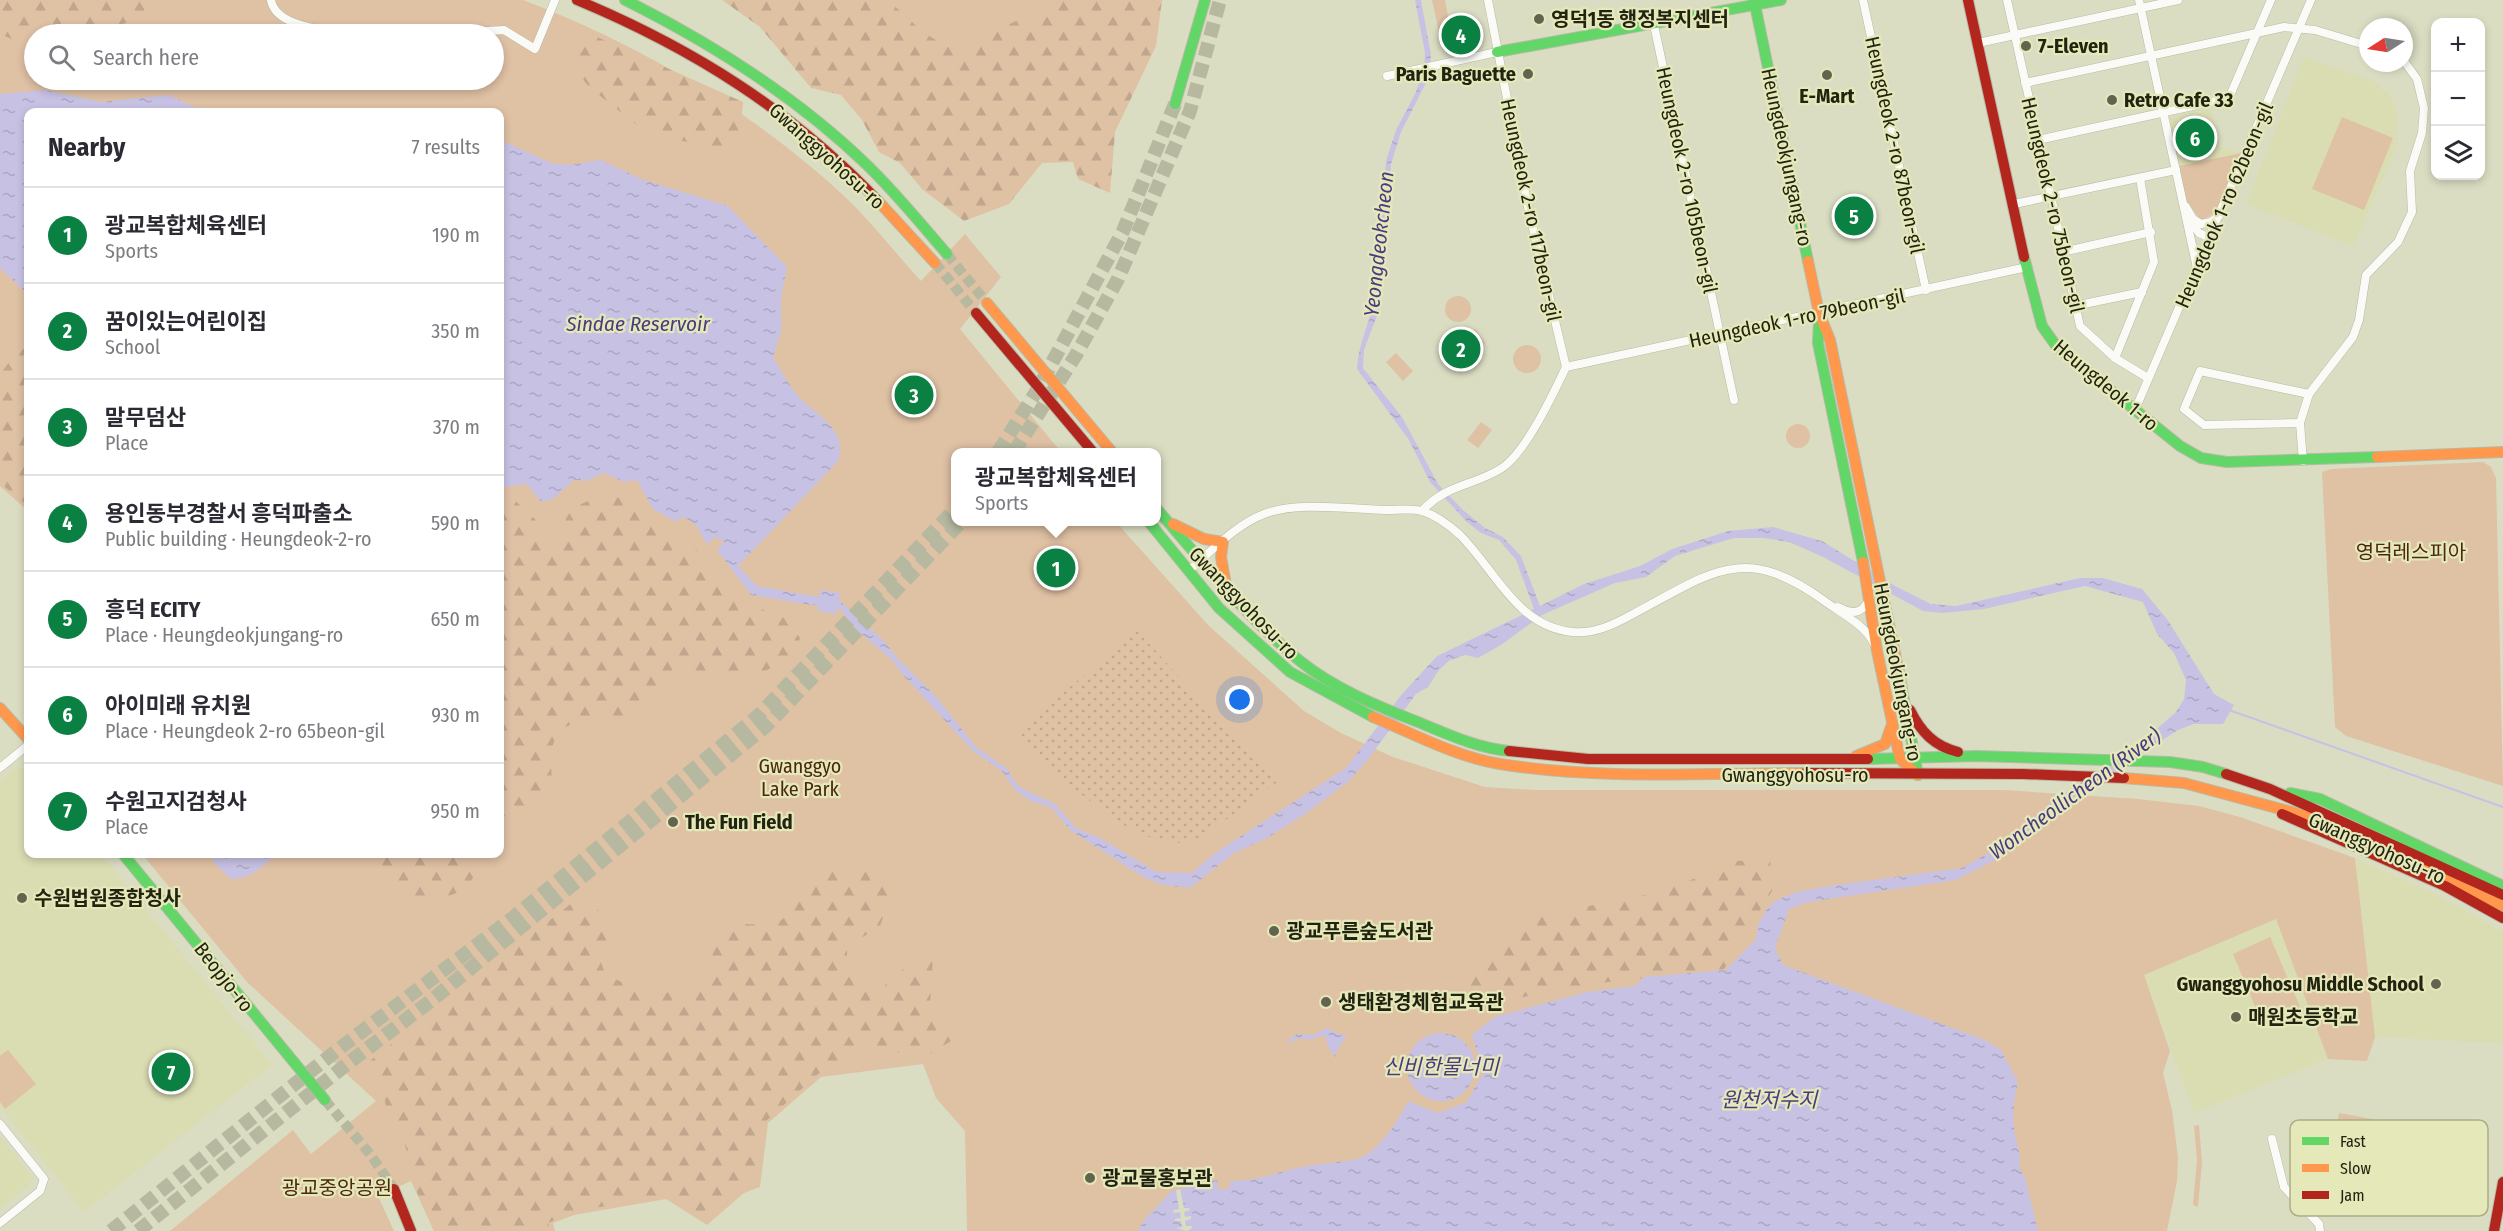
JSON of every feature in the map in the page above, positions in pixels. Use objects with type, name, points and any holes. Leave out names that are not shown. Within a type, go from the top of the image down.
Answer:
[{"type":"main road","name":"Gwanggyohosu-ro","points":[[625,0],[666,20],[743,65],[814,119],[895,194],[946,254]]},
{"type":"main road","points":[[1175,104],[1205,0]]},
{"type":"main road","points":[[1497,52],[1781,0]]},
{"type":"main road","name":"Heungdeok 1-ro","points":[[1968,0],[2042,326],[2057,347],[2180,446],[2201,458],[2227,462],[2503,452]]},
{"type":"main road","name":"Gwanggyohosu-ro","points":[[579,1],[657,34],[734,79],[768,102],[799,126],[844,167],[935,263]]},
{"type":"main road","name":"Heungdeokjungang-ro","points":[[1755,3],[1819,314],[1830,340],[1875,553],[1918,775]]},
{"type":"main road","points":[[987,303],[1108,448]]},
{"type":"main road","points":[[976,313],[1089,448]]},
{"type":"main road","name":"Heungdeokjungang-ro","points":[[1819,314],[1818,343],[1870,599],[1877,651],[1890,714],[1900,759],[1918,775]]},
{"type":"main road","name":"Gwanggyohosu-ro","points":[[1161,514],[1228,591],[1267,632],[1302,663],[1371,703],[1423,726],[1505,751],[1588,759],[1900,759],[1976,756],[2170,762],[2203,767],[2270,789],[2503,895]]},
{"type":"main road","points":[[1167,521],[1193,535],[1223,542],[1223,575],[1228,591]]},
{"type":"main road","name":"Gwanggyohosu-ro","points":[[1152,526],[1219,608],[1290,672],[1363,713],[1455,752],[1499,764],[1588,773],[2023,774],[2145,779],[2184,783],[2314,818],[2503,906]]},
{"type":"main road","points":[[1904,696],[1918,726],[1929,741],[1944,750],[1976,756]]},
{"type":"main road","points":[[0,708],[24,735]]},
{"type":"main road","points":[[1847,758],[1881,748],[1887,742],[1891,732],[1890,714]]},
{"type":"main road","points":[[2270,789],[2320,799],[2503,886]]},
{"type":"main road","points":[[2263,804],[2310,828],[2445,886],[2503,918]]},
{"type":"main road","name":"Beopjo-ro","points":[[126,858],[325,1100]]},
{"type":"main road","points":[[2494,1231],[2503,1182]]},
{"type":"main road","points":[[394,1189],[411,1231]]},
{"type":"street","points":[[271,0],[279,16],[300,24]]},
{"type":"street","points":[[504,30],[534,49],[555,0]]},
{"type":"street","name":"Heungdeok 2-ro 117beon-gil","points":[[1488,0],[1528,207],[1566,367]]},
{"type":"street","name":"Heungdeok 2-ro 87beon-gil","points":[[1863,0],[1926,290]]},
{"type":"street","name":"Heungdeok 2-ro 75beon-gil","points":[[2007,0],[2080,326],[2115,358],[2148,378]]},
{"type":"street","points":[[1978,43],[2015,36],[2140,4],[2178,0]]},
{"type":"street","points":[[2038,140],[2229,98],[2271,0]]},
{"type":"street","name":"Heungdeok 1-ro 62beon-gil","points":[[2134,410],[2312,0]]},
{"type":"street","points":[[2140,4],[2197,268]]},
{"type":"street","name":"Heungdeok 2-ro 105beon-gil","points":[[1654,25],[1734,400]]},
{"type":"street","points":[[2025,82],[2284,27],[2300,27],[2359,43]]},
{"type":"street","points":[[1387,76],[1497,52]]},
{"type":"street","points":[[2303,460],[2300,423],[2309,394],[2353,337],[2359,320],[2366,275],[2398,242],[2411,217],[2410,171],[2422,133],[2424,108],[2417,79],[2412,72]]},
{"type":"street","points":[[2014,204],[2176,170]]},
{"type":"street","points":[[2115,358],[2154,262],[2151,232],[2140,178]]},
{"type":"street","points":[[2183,200],[2193,219],[2201,224],[2211,222],[2221,214]]},
{"type":"street","points":[[2183,200],[2192,224],[2199,233],[2210,238]]},
{"type":"street","points":[[2062,252],[2151,232]]},
{"type":"street","name":"Heungdeok 1-ro 79beon-gil","points":[[1566,367],[1819,314],[2027,267]]},
{"type":"street","points":[[2074,306],[2142,292]]},
{"type":"street","points":[[1422,511],[1434,497],[1502,468],[1547,407],[1566,367]]},
{"type":"street","points":[[2300,423],[2204,425],[2184,409],[2200,371],[2309,394]]},
{"type":"street","points":[[1188,571],[1252,519],[1277,510],[1301,508],[1422,511],[1445,523],[1460,536],[1509,596],[1540,623],[1563,631],[1597,631],[1708,575],[1733,567],[1758,568],[1780,574],[1820,599],[1860,628],[1872,639],[1877,651]]},
{"type":"street","points":[[1820,599],[1854,614],[1863,610],[1870,599]]},
{"type":"street","points":[[0,768],[24,748]]},
{"type":"street","points":[[0,1124],[44,1179],[40,1191],[0,1223]]},
{"type":"street","points":[[2272,1139],[2284,1187],[2290,1193]]},
{"type":"street","points":[[2311,1216],[2319,1224],[2320,1231]]},
{"type":"shaded area","points":[[2304,57],[2374,81],[2391,97],[2398,115],[2397,146],[2353,246],[2246,204]]},
{"type":"shaded area","points":[[2211,109],[2220,147],[2242,153],[2186,200],[2169,119]]},
{"type":"shaded area","points":[[17,767],[24,769],[24,858],[104,858],[272,1065],[84,1212],[0,1106],[0,782]]},
{"type":"shaded area","name":"Gwanggyohosu Middle School","points":[[2355,858],[2441,897],[2503,932],[2503,1043],[2375,1037]]},
{"type":"shaded area","name":"매원초등학교","points":[[2276,919],[2328,1059],[2194,1113],[2144,975]]},
{"type":"shaded area","points":[[0,1136],[32,1177],[31,1183],[0,1209]]},
{"type":"green space","name":"Gwanggyo Lake Park","points":[[0,0],[523,0],[567,18],[652,59],[733,108],[771,135],[844,196],[921,281],[965,234],[1001,277],[960,329],[1058,448],[951,448],[951,526],[1120,526],[1208,625],[1304,711],[1341,733],[1393,757],[1485,787],[1536,790],[2004,790],[2138,799],[2199,806],[2240,817],[2355,858],[2375,1037],[2367,1061],[2328,1059],[2276,919],[2144,975],[2170,1051],[2163,1073],[2172,1110],[2178,1157],[2177,1181],[2167,1231],[967,1231],[965,1131],[936,1098],[923,1064],[821,1077],[768,1123],[760,1187],[744,1193],[707,1225],[666,1199],[574,1215],[553,1223],[555,1231],[434,1231],[411,1181],[378,1196],[394,1231],[170,1231],[293,1130],[311,1154],[376,1101],[247,982],[145,858],[504,858],[504,108],[24,108],[24,507],[0,486]]},
{"type":"green space","points":[[0,0],[148,0],[145,17],[122,24],[24,24],[24,41],[19,42],[0,34]]},
{"type":"green space","points":[[722,0],[888,0],[923,32],[947,47],[986,36],[1036,11],[1036,0],[1162,0],[1156,46],[1115,132],[1110,193],[1078,179],[1073,162],[1042,163],[1009,204],[964,221],[922,189],[900,163],[879,152],[862,120],[841,95],[811,88],[760,27]]},
{"type":"green space","points":[[765,0],[1059,0],[963,69]]},
{"type":"green space","points":[[1432,0],[1445,0],[1452,38],[1441,41]]},
{"type":"green space","points":[[577,28],[743,102],[740,138],[725,151],[646,132],[590,88],[570,63]]},
{"type":"green space","points":[[2342,117],[2393,138],[2364,210],[2312,189]]},
{"type":"green space","points":[[2242,153],[2218,211],[2201,221],[2186,200],[2179,166]]},
{"type":"green space","points":[[1458,296],[1467,300],[1471,309],[1467,318],[1458,322],[1449,318],[1445,309],[1449,300]]},
{"type":"green space","points":[[1475,329],[1485,343],[1476,353],[1464,341]]},
{"type":"green space","points":[[1527,345],[1537,349],[1541,359],[1537,369],[1527,373],[1517,369],[1513,359],[1517,349]]},
{"type":"green space","points":[[24,349],[24,503],[0,483],[0,374]]},
{"type":"green space","points":[[1396,353],[1413,371],[1403,381],[1386,362]]},
{"type":"green space","points":[[1481,422],[1492,430],[1478,448],[1467,440]]},
{"type":"green space","points":[[1798,424],[1807,427],[1810,436],[1807,445],[1798,448],[1789,445],[1786,436],[1789,427]]},
{"type":"green space","name":"영덕레스피아","points":[[2483,462],[2491,467],[2496,478],[2503,786],[2346,736],[2335,727],[2322,472],[2331,469]]},
{"type":"green space","points":[[610,495],[626,500],[694,547],[742,601],[786,619],[800,638],[791,658],[763,672],[691,673],[643,697],[613,725],[587,716],[558,731],[550,753],[552,781],[549,794],[531,807],[504,817],[504,497],[511,497],[539,523],[537,540],[548,551],[561,549],[564,525],[570,512],[596,498]]},
{"type":"green space","points":[[1137,631],[1277,782],[1218,825],[1190,842],[1166,842],[1142,834],[1119,822],[1095,806],[1015,733]]},
{"type":"green space","points":[[375,858],[479,858],[475,873],[467,886],[445,897],[415,898],[403,893],[399,881]]},
{"type":"green space","points":[[1770,860],[1772,891],[1724,969],[1599,983],[1501,1001],[1452,986],[1538,916],[1655,893],[1699,877],[1716,866],[1735,861]]},
{"type":"green space","points":[[873,868],[888,888],[888,901],[880,926],[847,947],[847,967],[872,997],[904,968],[933,956],[930,1005],[956,1038],[923,1058],[866,1046],[818,1074],[765,1122],[757,1185],[742,1190],[708,1221],[667,1195],[572,1212],[548,1223],[550,1231],[434,1231],[412,1181],[414,1179],[404,1141],[386,1107],[382,1086],[371,1060],[577,899],[603,913],[607,935],[601,962],[605,974],[645,990],[672,992],[685,988],[697,980],[707,968],[718,939],[724,931],[736,925],[767,925],[780,921],[790,910],[809,878],[824,871]]},
{"type":"green space","points":[[2270,937],[2301,1009],[2263,1025],[2233,954]]},
{"type":"green space","points":[[8,1050],[36,1084],[5,1109],[0,1102],[0,1056]]},
{"type":"green space","points":[[2339,1113],[2378,1120],[2338,1120]]},
{"type":"green space","points":[[2199,1125],[2202,1163],[2198,1207],[2193,1205],[2197,1160],[2194,1126]]},
{"type":"water","points":[[1415,0],[1421,0],[1431,55],[1429,77],[1401,132],[1391,164],[1379,310],[1364,350],[1363,368],[1402,417],[1438,484],[1463,510],[1485,528],[1503,537],[1521,556],[1540,606],[1584,584],[1640,566],[1672,549],[1728,531],[1773,527],[1822,541],[1895,586],[1931,604],[1956,606],[2080,578],[2103,578],[2142,589],[2167,619],[2214,694],[2234,705],[2223,724],[2194,724],[2178,730],[2052,811],[2017,844],[1995,860],[1956,880],[1808,902],[1789,909],[1775,948],[1783,965],[1985,1040],[2001,1050],[2018,1082],[2013,1114],[2020,1156],[2019,1168],[2025,1177],[2038,1231],[1138,1231],[1144,1220],[1171,1191],[1217,1180],[1218,1189],[1229,1189],[1230,1181],[1250,1180],[1292,1169],[1357,1159],[1365,1156],[1380,1143],[1408,1101],[1438,1113],[1467,1102],[1483,1073],[1472,1035],[1495,1017],[1587,992],[1635,986],[1644,977],[1726,970],[1756,939],[1758,925],[1768,907],[1777,900],[1797,892],[1836,885],[1962,868],[1992,851],[2056,799],[2144,740],[2176,712],[2184,699],[2186,680],[2174,653],[2157,634],[2143,602],[2085,586],[1984,609],[1942,613],[1923,611],[1823,557],[1789,542],[1763,538],[1734,538],[1675,556],[1646,577],[1615,583],[1542,615],[1501,645],[1478,658],[1465,655],[1450,660],[1439,670],[1428,687],[1416,694],[1369,758],[1349,781],[1305,814],[1265,839],[1234,853],[1190,888],[1163,885],[1143,877],[1071,831],[1052,808],[1031,801],[1016,791],[1002,771],[973,751],[892,660],[857,630],[838,607],[836,614],[818,611],[818,606],[751,595],[717,550],[724,542],[715,537],[707,544],[697,528],[687,519],[681,517],[676,522],[653,509],[637,480],[624,482],[604,473],[586,481],[574,480],[553,499],[541,502],[527,484],[504,486],[504,142],[551,163],[568,165],[601,160],[641,179],[728,206],[787,267],[781,298],[781,331],[773,357],[795,393],[829,424],[838,439],[840,449],[839,460],[738,566],[757,586],[819,597],[821,590],[840,593],[839,600],[885,642],[898,659],[934,694],[976,747],[1006,768],[1019,787],[1055,804],[1076,828],[1100,838],[1157,872],[1192,873],[1215,853],[1346,768],[1402,694],[1437,656],[1534,609],[1516,560],[1499,540],[1481,533],[1467,522],[1430,482],[1409,440],[1357,369],[1375,297],[1386,161],[1396,130],[1416,92],[1424,67],[1425,53]]},
{"type":"water","points":[[45,90],[101,102],[168,95],[196,108],[24,108],[24,291],[0,268],[0,94]]},
{"type":"water","points":[[213,858],[272,858],[250,875],[231,879],[214,863]]},
{"type":"water","points":[[1326,1028],[1346,1037],[1336,1052],[1336,1057],[1329,1049],[1325,1035],[1309,1040],[1300,1038],[1289,1043],[1288,1040],[1297,1034],[1314,1035]]},
{"type":"water","name":"신비한물너미","points":[[1441,1033],[1454,1036],[1465,1043],[1472,1054],[1475,1067],[1472,1080],[1465,1091],[1454,1098],[1441,1101],[1428,1098],[1417,1091],[1410,1080],[1407,1067],[1410,1054],[1417,1043],[1428,1036]]},
{"type":"pier","points":[[1180,1189],[1184,1208],[1190,1210],[1184,1212],[1185,1217],[1191,1216],[1191,1219],[1185,1221],[1186,1226],[1192,1226],[1187,1231],[1176,1228],[1182,1227],[1181,1221],[1175,1221],[1181,1218],[1180,1212],[1174,1213],[1173,1210],[1179,1209],[1176,1190]]},
{"type":"waterway","name":"Woncheollicheon (River)","points":[[2229,710],[2503,807]]},
{"type":"tunnel","points":[[1017,448],[1076,355],[1118,279],[1190,111],[1220,0]]},
{"type":"tunnel","points":[[1001,448],[1039,387],[1123,231],[1175,104]]},
{"type":"tunnel","points":[[947,254],[987,303]]},
{"type":"tunnel","points":[[935,263],[976,313]]},
{"type":"tunnel","points":[[111,1231],[336,1051],[514,917],[759,715],[951,513]]},
{"type":"tunnel","points":[[138,1231],[347,1064],[432,1000],[766,726],[957,526]]},
{"type":"tunnel","points":[[325,1100],[370,1154],[394,1189]]},
{"type":"traffic: fast","points":[[625,0],[722,53],[812,116],[878,176],[947,254]]},
{"type":"traffic: fast","points":[[1175,104],[1205,0]]},
{"type":"traffic: fast","points":[[1754,0],[1808,261]]},
{"type":"traffic: fast","points":[[1497,52],[1781,0]]},
{"type":"traffic: fast","points":[[2024,257],[2042,326],[2057,347],[2180,446],[2201,458],[2227,462],[2377,457]]},
{"type":"traffic: fast","points":[[1819,318],[1818,343],[1863,562]]},
{"type":"traffic: fast","points":[[1161,514],[1261,626],[1313,671],[1357,696],[1388,710],[1462,740],[1509,751]]},
{"type":"traffic: fast","points":[[1152,526],[1219,608],[1290,672],[1373,717]]},
{"type":"traffic: fast","points":[[1899,673],[1918,775]]},
{"type":"traffic: fast","points":[[1868,759],[1976,756],[2170,762],[2203,767],[2226,774]]},
{"type":"traffic: fast","points":[[2290,793],[2320,799],[2503,886]]},
{"type":"traffic: fast","points":[[126,858],[325,1100]]},
{"type":"traffic: slow","points":[[879,202],[935,263]]},
{"type":"traffic: slow","points":[[1808,261],[1819,313],[1830,340],[1899,673]]},
{"type":"traffic: slow","points":[[987,303],[1109,448]]},
{"type":"traffic: slow","points":[[2377,457],[2503,452]]},
{"type":"traffic: slow","points":[[1173,524],[1204,539],[1223,542],[1221,557],[1226,585]]},
{"type":"traffic: slow","points":[[1863,562],[1877,651],[1900,759],[1918,775]]},
{"type":"traffic: slow","points":[[0,708],[24,735]]},
{"type":"traffic: slow","points":[[1373,717],[1467,756],[1500,764],[1538,769],[1614,774],[1805,773]]},
{"type":"traffic: slow","points":[[1856,756],[1885,744],[1891,727]]},
{"type":"traffic: slow","points":[[2124,778],[2184,783],[2314,818],[2503,906]]},
{"type":"traffic: jam","points":[[577,0],[661,39],[739,85],[812,139],[879,202]]},
{"type":"traffic: jam","points":[[1968,0],[2024,257]]},
{"type":"traffic: jam","points":[[976,313],[1090,448]]},
{"type":"traffic: jam","points":[[1910,710],[1929,737],[1942,746],[1958,752]]},
{"type":"traffic: jam","points":[[1509,751],[1588,759],[1868,759]]},
{"type":"traffic: jam","points":[[1805,773],[2023,774],[2124,778]]},
{"type":"traffic: jam","points":[[2226,774],[2270,789],[2503,895]]},
{"type":"traffic: jam","points":[[2282,814],[2445,886],[2503,918]]},
{"type":"traffic: jam","points":[[2494,1231],[2503,1182]]},
{"type":"traffic: jam","points":[[394,1189],[411,1231]]},
{"type":"place","name":"영덕1동 행정복지센터","points":[[1539,19]]},
{"type":"place","name":"용인동부경찰서 흥덕파출소","points":[[1461,35]]},
{"type":"place","name":"7-Eleven","points":[[2026,46]]},
{"type":"place","name":"Paris Baguette","points":[[1528,74]]},
{"type":"place","name":"E-Mart","points":[[1827,75]]},
{"type":"place","name":"Retro Cafe 33","points":[[2112,100]]},
{"type":"place","name":"아이미래 유치원","points":[[2195,138]]},
{"type":"place","name":"흥덕 ECITY","points":[[1854,216]]},
{"type":"place","name":"꿈이있는어린이집","points":[[1461,349]]},
{"type":"place","name":"말무덤산","points":[[914,395]]},
{"type":"place","name":"광교복합체육센터","points":[[1056,568]]},
{"type":"place","name":"The Fun Field","points":[[673,822]]},
{"type":"place","name":"수원법원종합청사","points":[[22,898]]},
{"type":"place","name":"광교푸른숲도서관","points":[[1274,931]]},
{"type":"place","name":"Gwanggyohosu Middle School","points":[[2436,984]]},
{"type":"place","name":"생태환경체험교육관","points":[[1326,1002]]},
{"type":"place","name":"매원초등학교","points":[[2236,1017]]},
{"type":"place","name":"수원고지검청사","points":[[171,1072]]},
{"type":"place","name":"광교물홍보관","points":[[1090,1178]]},
{"type":"water label","name":"Yeongdeokcheon","points":[[1379,244]]},
{"type":"water label","name":"Sindae Reservoir","points":[[638,324]]},
{"type":"water label","name":"원천저수지","points":[[1769,1100]]},
{"type":"park label","name":"광교중앙공원","points":[[337,1188]]}]
